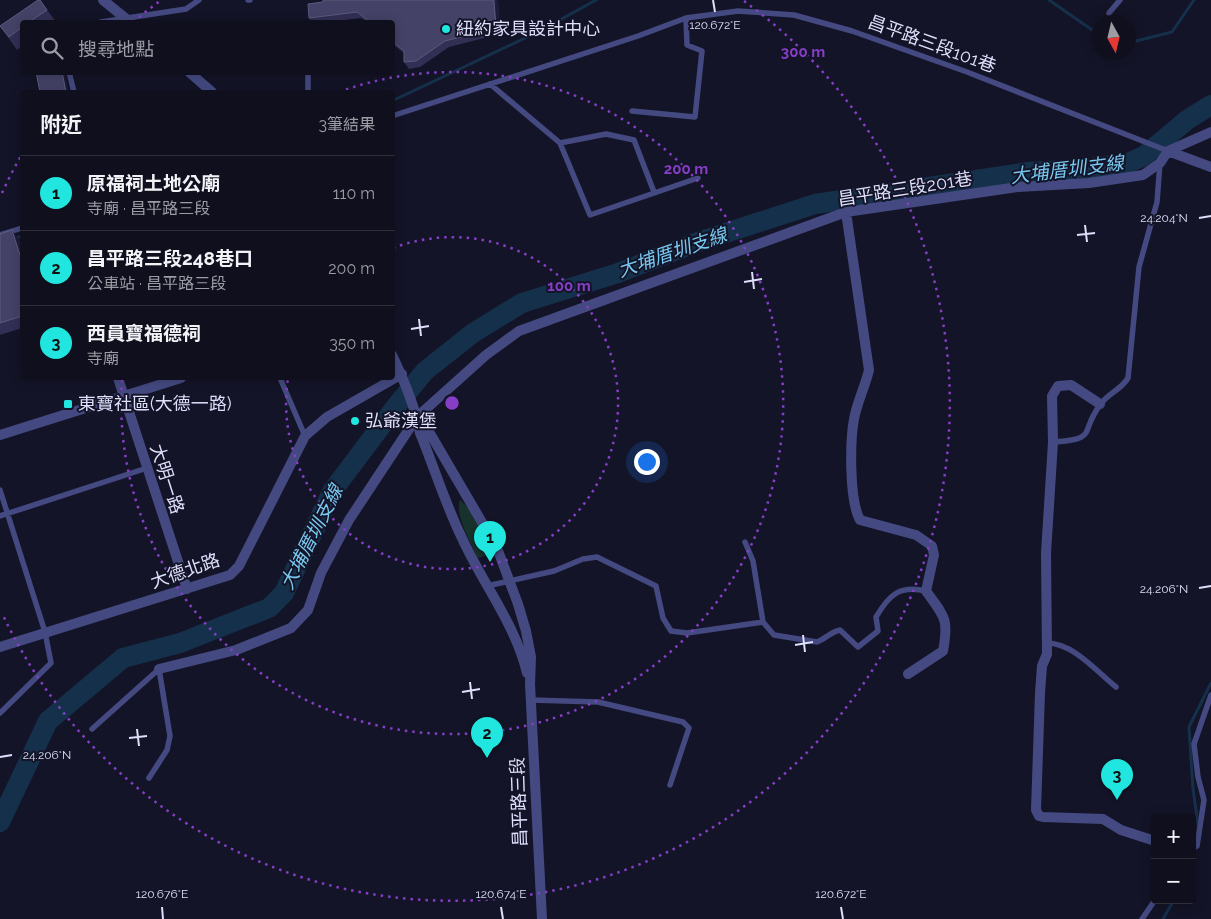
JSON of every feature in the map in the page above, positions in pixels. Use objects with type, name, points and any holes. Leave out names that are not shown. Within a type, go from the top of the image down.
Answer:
[{"type":"street","points":[[103,0],[128,20]]},
{"type":"street","points":[[192,75],[210,90]]},
{"type":"street","points":[[1168,151],[1211,132]]},
{"type":"street","points":[[1168,151],[1211,167]]},
{"type":"street","name":"昌平路三段201巷","points":[[159,669],[236,650],[291,628],[308,610],[321,573],[350,520],[417,417],[486,355],[519,331],[846,212],[1018,187],[1090,183],[1142,175],[1160,163],[1168,151]]},
{"type":"street","points":[[846,212],[868,370],[863,394],[854,418],[852,460],[855,512],[860,520],[916,535],[932,546],[934,555],[926,591],[945,617],[947,628],[943,651],[908,674]]},
{"type":"street","name":"昌平路三段","points":[[395,361],[402,374],[417,417],[420,433],[460,535],[486,586],[509,623],[522,654],[530,684]]},
{"type":"street","points":[[395,378],[402,374]]},
{"type":"street","name":"大明一路","points":[[119,380],[187,590]]},
{"type":"street","points":[[0,435],[175,380]]},
{"type":"street","points":[[305,436],[327,417],[392,380]]},
{"type":"street","points":[[1100,404],[1071,384],[1058,386],[1052,396],[1053,442],[1046,553],[1048,643],[1040,693],[1037,813],[1043,817],[1103,819],[1121,830],[1151,840]]},
{"type":"street","name":"昌平路三段","points":[[417,417],[428,430],[497,548],[526,631],[531,657],[530,684],[542,919]]},
{"type":"street","name":"大德北路","points":[[0,647],[230,575],[239,566],[305,436]]},
{"type":"lane","points":[[128,20],[186,9],[199,0]]},
{"type":"lane","points":[[1109,13],[1120,0]]},
{"type":"lane","name":"昌平路三段101巷","points":[[395,115],[638,36],[686,18],[738,11],[794,15],[852,31],[958,69],[1168,151]]},
{"type":"lane","points":[[632,111],[695,117],[702,51],[687,45],[686,18]]},
{"type":"lane","points":[[70,75],[74,90]]},
{"type":"lane","points":[[308,75],[308,90]]},
{"type":"lane","points":[[490,84],[560,143],[590,215],[698,178]]},
{"type":"lane","points":[[560,143],[606,134],[634,140],[654,192]]},
{"type":"lane","points":[[1053,442],[1080,439],[1086,434],[1100,404],[1124,384],[1128,378],[1139,267],[1157,202],[1160,163]]},
{"type":"lane","points":[[0,235],[20,229]]},
{"type":"lane","points":[[281,380],[305,436]]},
{"type":"lane","points":[[0,516],[147,468]]},
{"type":"lane","points":[[0,490],[45,632],[51,663],[0,714]]},
{"type":"lane","points":[[745,542],[753,561],[763,622],[774,635],[791,639],[804,638],[817,642],[832,632],[840,630],[858,647],[878,631],[876,617],[886,599],[904,590],[913,588],[926,591]]},
{"type":"lane","points":[[486,586],[508,582],[597,557],[656,586],[663,618],[672,631],[687,633],[763,622]]},
{"type":"lane","points":[[1048,643],[1055,643],[1071,650],[1116,687]]},
{"type":"lane","points":[[92,729],[159,669]]},
{"type":"lane","points":[[149,778],[167,750],[170,736],[159,669]]},
{"type":"lane","points":[[1196,844],[1208,800],[1198,776],[1194,744],[1211,695]]},
{"type":"lane","points":[[531,700],[598,702],[682,722],[689,728],[670,785]]},
{"type":"lane","points":[[1142,919],[1152,904]]},
{"type":"green space","points":[[460,500],[473,512],[494,553],[478,558],[461,521],[459,513]]},
{"type":"building","points":[[38,0],[47,10],[32,20],[20,20],[20,29],[9,37],[0,26]]},
{"type":"building","name":"紐約家具設計中心","points":[[323,0],[494,0],[496,28],[445,41],[416,61],[404,62],[404,51],[395,44],[395,20],[367,20],[357,12],[309,18],[308,4],[323,2]]},
{"type":"building","points":[[37,75],[63,75],[66,90],[40,90]]},
{"type":"building","points":[[12,230],[20,255],[20,317],[0,323],[0,234]]},
{"type":"waterway","points":[[395,100],[540,31],[596,0]]},
{"type":"waterway","points":[[1049,0],[1091,29]]},
{"type":"waterway","points":[[1136,41],[1172,32],[1194,0]]},
{"type":"waterway","name":"大埔厝圳支線","points":[[0,822],[48,721],[123,658],[180,643],[269,608],[284,593],[333,490],[425,371],[473,333],[522,303],[618,273],[698,242],[815,204],[1028,172],[1092,168],[1128,163],[1144,156],[1187,120],[1211,105]]},
{"type":"waterway","points":[[15,238],[20,237]]},
{"type":"waterway","points":[[1198,824],[1193,789],[1189,727],[1211,683]]},
{"type":"waterway","points":[[1163,919],[1172,904]]},
{"type":"place","name":"紐約家具設計中心","points":[[446,29]]},
{"type":"place","name":"東寶社區(大德一路)","points":[[68,404]]},
{"type":"place","name":"弘爺漢堡","points":[[355,421]]},
{"type":"place","name":"原福祠土地公廟","points":[[490,562]]},
{"type":"place","name":"昌平路三段248巷口","points":[[487,758]]},
{"type":"place","name":"西員寶福德祠","points":[[1117,800]]}]
